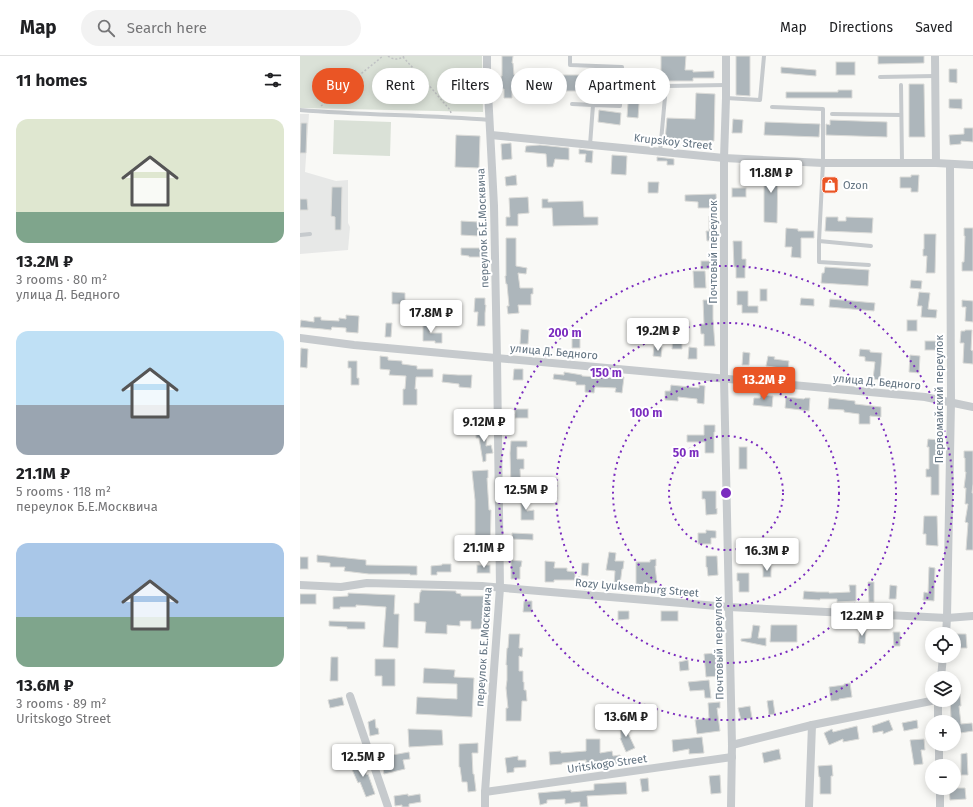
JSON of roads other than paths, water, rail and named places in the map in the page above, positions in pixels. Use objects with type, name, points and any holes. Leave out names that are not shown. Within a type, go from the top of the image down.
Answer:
[{"type":"street","name":"переулок Б.Е.Москвича","points":[[484,806],[500,588],[494,206],[487,56]]},
{"type":"street","name":"Почтовый переулок","points":[[726,56],[724,158],[724,378],[732,745],[731,807]]},
{"type":"street","points":[[935,56],[936,163]]},
{"type":"street","name":"Krupskoy Street","points":[[491,135],[724,158],[823,163],[936,163],[973,166]]},
{"type":"street","name":"Первомайский переулок","points":[[947,627],[951,402],[950,164]]},
{"type":"street","name":"улица Д. Бедного","points":[[300,338],[497,358],[925,397],[973,407]]},
{"type":"street","name":"Rozy Lyuksemburg Street","points":[[300,585],[341,587],[367,582],[482,586],[729,607],[948,618],[973,616]]},
{"type":"street","points":[[350,696],[388,807]]},
{"type":"street","points":[[732,745],[812,725],[925,702]]},
{"type":"street","points":[[809,807],[812,725]]},
{"type":"street","name":"Uritskogo Street","points":[[485,792],[732,756]]},
{"type":"street","points":[[940,795],[940,807]]},
{"type":"lane","points":[[570,56],[570,65],[622,66],[620,106],[572,104]]},
{"type":"lane","points":[[726,98],[760,100],[764,56]]},
{"type":"lane","points":[[880,77],[936,76]]},
{"type":"lane","points":[[660,152],[666,86],[726,85]]},
{"type":"lane","points":[[901,85],[902,163]]},
{"type":"lane","points":[[590,145],[593,105]]},
{"type":"lane","points":[[772,107],[823,109],[823,163],[819,262],[869,265]]},
{"type":"lane","points":[[300,110],[490,120]]},
{"type":"lane","points":[[832,114],[901,115]]},
{"type":"lane","points":[[300,235],[310,234]]},
{"type":"lane","points":[[819,241],[871,246]]},
{"type":"place","name":"Ozon","points":[[830,185]]}]
